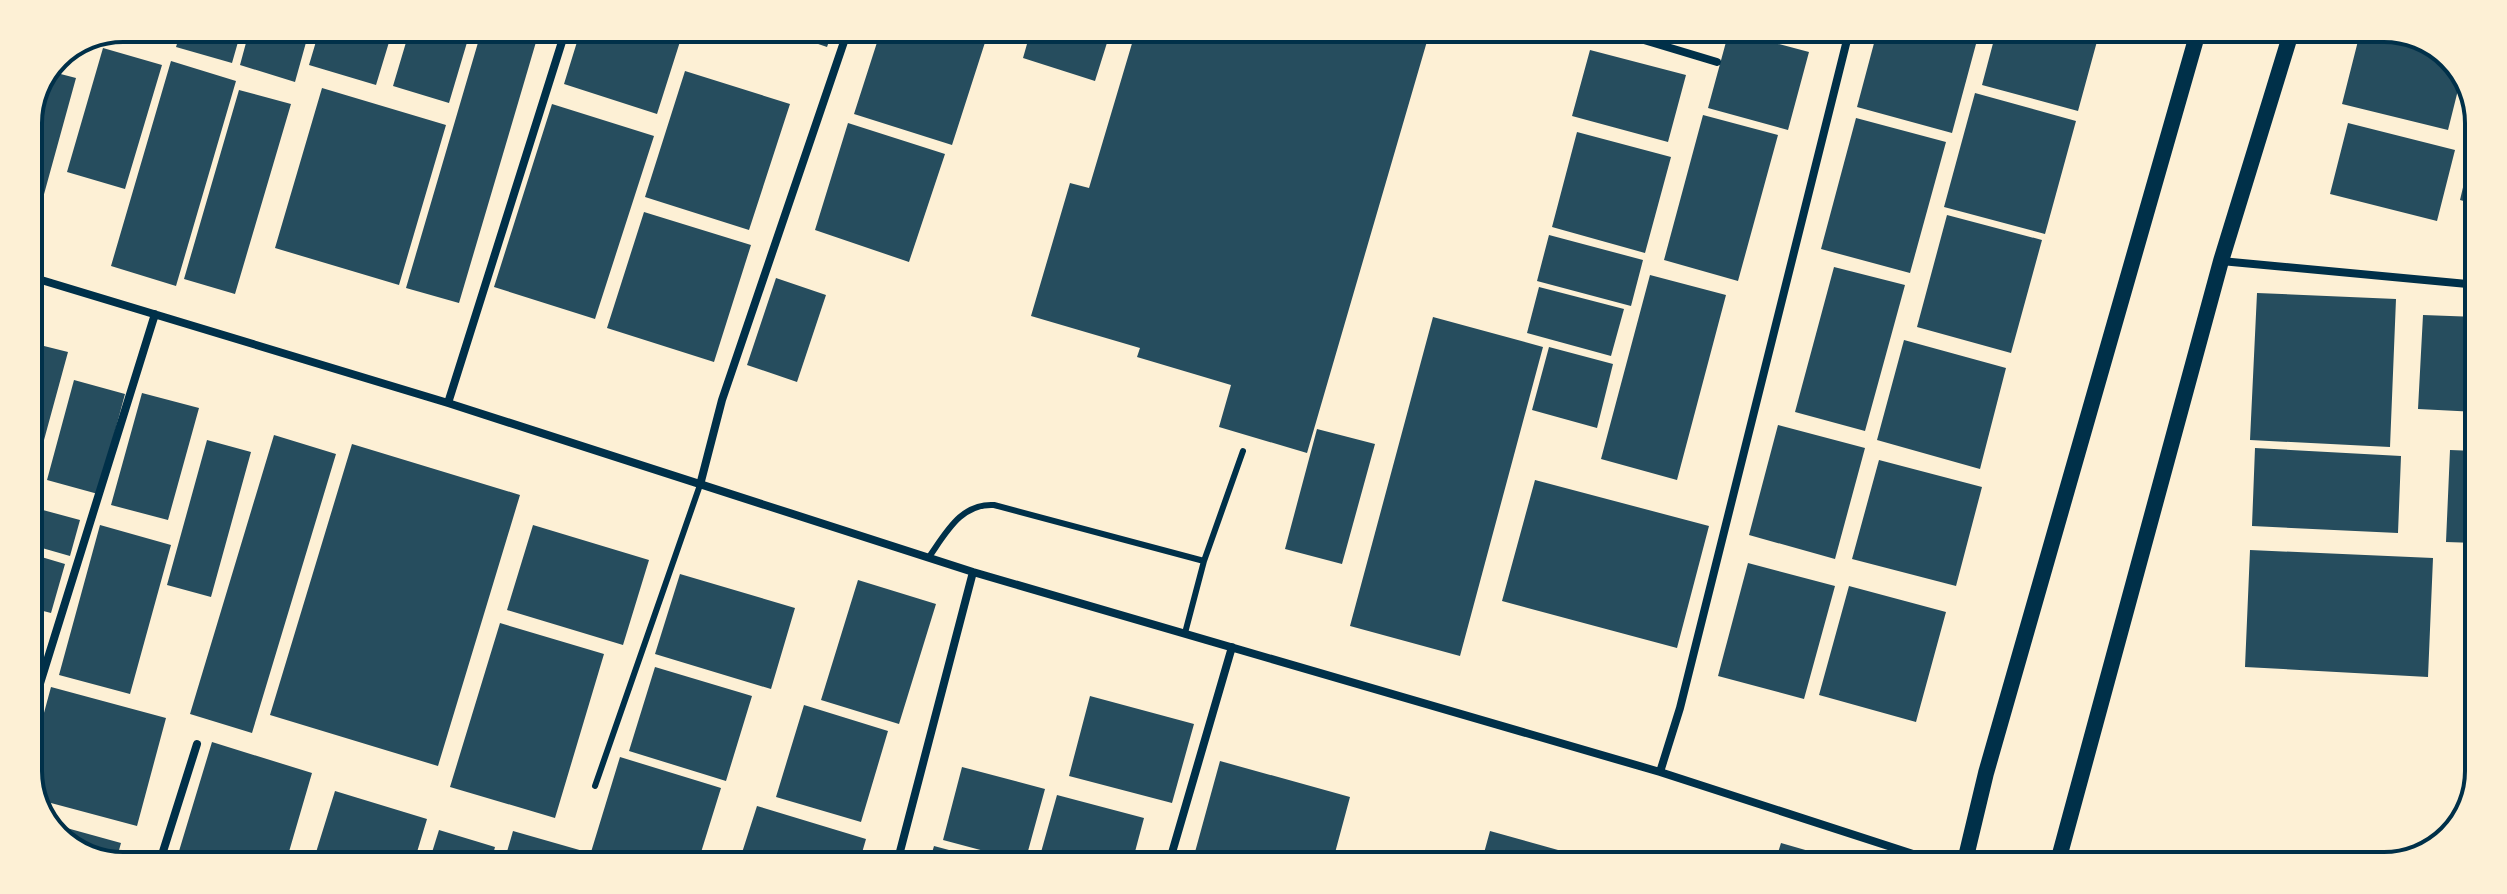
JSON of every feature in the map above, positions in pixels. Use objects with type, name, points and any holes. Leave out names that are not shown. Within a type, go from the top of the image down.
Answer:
[{"type":"main road","points":[[1967,852],[1990,758],[2195,42]]},
{"type":"main road","points":[[2061,852],[2221,261],[2288,42]]},
{"type":"street","points":[[448,403],[562,42]]},
{"type":"street","points":[[700,485],[722,400],[844,42]]},
{"type":"street","points":[[1651,42],[1717,62]]},
{"type":"street","points":[[1660,772],[1680,708],[1846,42]]},
{"type":"street","points":[[2221,261],[2465,284]]},
{"type":"street","points":[[42,280],[448,403],[973,572],[1660,772],[1907,852]]},
{"type":"street","points":[[42,677],[155,314]]},
{"type":"street","points":[[900,852],[973,572]]},
{"type":"street","points":[[1172,852],[1232,647]]},
{"type":"street","points":[[163,852],[197,744]]},
{"type":"lane","points":[[1185,633],[1204,561],[1243,451]]},
{"type":"lane","points":[[595,786],[700,485]]},
{"type":"lane","points":[[929,557],[950,528],[970,508],[981,504],[1204,561]]},
{"type":"building","points":[[178,42],[238,42],[232,63],[176,47]]},
{"type":"building","points":[[246,42],[306,42],[295,82],[240,65]]},
{"type":"building","points":[[316,42],[389,42],[376,85],[309,65]]},
{"type":"building","points":[[406,42],[467,42],[449,103],[393,86]]},
{"type":"building","points":[[478,42],[536,42],[459,303],[406,288]]},
{"type":"building","points":[[577,42],[680,42],[657,114],[564,84]]},
{"type":"building","points":[[812,42],[829,42],[827,47]]},
{"type":"building","points":[[877,42],[985,42],[952,145],[854,114]]},
{"type":"building","points":[[1028,42],[1107,42],[1095,81],[1023,58]]},
{"type":"building","points":[[1132,42],[1427,42],[1307,453],[1219,427],[1231,385],[1137,357],[1140,348],[1031,316],[1070,183],[1089,188]]},
{"type":"building","points":[[1726,42],[1771,42],[1809,52],[1788,130],[1708,108]]},
{"type":"building","points":[[1874,42],[1976,44],[1952,133],[1857,107]]},
{"type":"building","points":[[1993,42],[2097,42],[2078,111],[1982,85]]},
{"type":"building","points":[[2358,42],[2395,43],[2420,50],[2441,66],[2458,90],[2448,130],[2342,104]]},
{"type":"building","points":[[103,48],[162,65],[125,189],[67,172]]},
{"type":"building","points":[[1590,50],[1686,75],[1668,142],[1572,116]]},
{"type":"building","points":[[171,61],[236,81],[176,286],[111,266]]},
{"type":"building","points":[[685,71],[790,104],[749,230],[645,197]]},
{"type":"building","points":[[60,74],[76,78],[42,201],[42,123],[48,92]]},
{"type":"building","points":[[322,88],[446,125],[399,285],[275,248]]},
{"type":"building","points":[[239,90],[291,104],[235,294],[184,279]]},
{"type":"building","points":[[1975,93],[2076,121],[2045,234],[1944,207]]},
{"type":"building","points":[[552,104],[654,136],[595,319],[494,287]]},
{"type":"building","points":[[1703,115],[1778,135],[1738,281],[1664,260]]},
{"type":"building","points":[[1856,118],[1946,142],[1910,273],[1821,249]]},
{"type":"building","points":[[848,123],[945,154],[909,262],[815,230]]},
{"type":"building","points":[[2348,123],[2455,150],[2437,221],[2330,194]]},
{"type":"building","points":[[1577,132],[1671,157],[1645,253],[1552,227]]},
{"type":"building","points":[[2465,179],[2465,201],[2460,200]]},
{"type":"building","points":[[644,212],[751,245],[714,362],[607,328]]},
{"type":"building","points":[[1947,215],[2042,240],[2011,353],[1917,327]]},
{"type":"building","points":[[1549,235],[1643,260],[1631,306],[1537,281]]},
{"type":"building","points":[[1834,267],[1905,285],[1865,431],[1795,412]]},
{"type":"building","points":[[1650,275],[1726,295],[1677,480],[1601,459]]},
{"type":"building","points":[[776,278],[826,295],[797,382],[747,365]]},
{"type":"building","points":[[1539,287],[1624,309],[1611,356],[1527,333]]},
{"type":"building","points":[[2257,293],[2396,299],[2390,447],[2250,440]]},
{"type":"building","points":[[2423,315],[2465,317],[2465,411],[2418,409]]},
{"type":"building","points":[[1433,317],[1543,347],[1460,656],[1350,626]]},
{"type":"building","points":[[1904,340],[2006,368],[1980,469],[1877,440]]},
{"type":"building","points":[[42,346],[68,352],[42,447]]},
{"type":"building","points":[[1549,347],[1613,364],[1597,428],[1532,410]]},
{"type":"building","points":[[74,380],[125,394],[98,494],[47,480]]},
{"type":"building","points":[[142,393],[199,408],[168,520],[111,505]]},
{"type":"building","points":[[1778,425],[1865,448],[1835,559],[1749,535]]},
{"type":"building","points":[[1317,429],[1375,444],[1342,564],[1285,549]]},
{"type":"building","points":[[274,435],[336,454],[252,733],[190,714]]},
{"type":"building","points":[[207,440],[251,452],[211,597],[167,585]]},
{"type":"building","points":[[352,444],[520,495],[438,766],[270,715]]},
{"type":"building","points":[[2255,448],[2401,456],[2398,533],[2252,526]]},
{"type":"building","points":[[2450,450],[2465,451],[2465,543],[2446,542]]},
{"type":"building","points":[[1879,460],[1982,487],[1956,586],[1852,559]]},
{"type":"building","points":[[1535,480],[1709,526],[1677,648],[1502,601]]},
{"type":"building","points":[[42,510],[80,520],[70,556],[42,548]]},
{"type":"building","points":[[100,525],[171,545],[130,694],[59,675]]},
{"type":"building","points":[[533,525],[649,560],[623,645],[507,610]]},
{"type":"building","points":[[2250,550],[2433,558],[2428,677],[2245,667]]},
{"type":"building","points":[[42,557],[65,564],[51,613],[42,611]]},
{"type":"building","points":[[1748,563],[1835,586],[1804,699],[1718,676]]},
{"type":"building","points":[[680,574],[795,608],[771,689],[655,654]]},
{"type":"building","points":[[858,580],[936,604],[899,724],[821,700]]},
{"type":"building","points":[[1849,586],[1946,612],[1916,722],[1819,695]]},
{"type":"building","points":[[500,623],[604,654],[555,818],[450,787]]},
{"type":"building","points":[[655,667],[752,696],[726,781],[629,751]]},
{"type":"building","points":[[51,687],[166,718],[137,826],[48,802],[42,776],[42,720]]},
{"type":"building","points":[[1090,696],[1194,724],[1172,803],[1069,776]]},
{"type":"building","points":[[804,705],[888,731],[861,822],[776,797]]},
{"type":"building","points":[[212,742],[312,773],[289,852],[179,852]]},
{"type":"building","points":[[620,757],[721,788],[701,852],[591,852]]},
{"type":"building","points":[[1220,761],[1350,797],[1335,852],[1195,852]]},
{"type":"building","points":[[962,767],[1045,789],[1028,852],[988,852],[943,840]]},
{"type":"building","points":[[335,791],[427,819],[417,852],[316,852]]},
{"type":"building","points":[[1057,795],[1144,818],[1135,852],[1041,852]]},
{"type":"building","points":[[757,806],[866,839],[862,852],[742,852]]},
{"type":"building","points":[[66,828],[121,843],[119,851],[97,848]]},
{"type":"building","points":[[439,830],[495,847],[494,852],[432,852]]},
{"type":"building","points":[[513,831],[583,851],[583,852],[507,852]]},
{"type":"building","points":[[1490,831],[1565,852],[1484,852]]},
{"type":"building","points":[[1781,843],[1812,852],[1778,852]]},
{"type":"building","points":[[934,846],[956,852],[932,852]]}]
